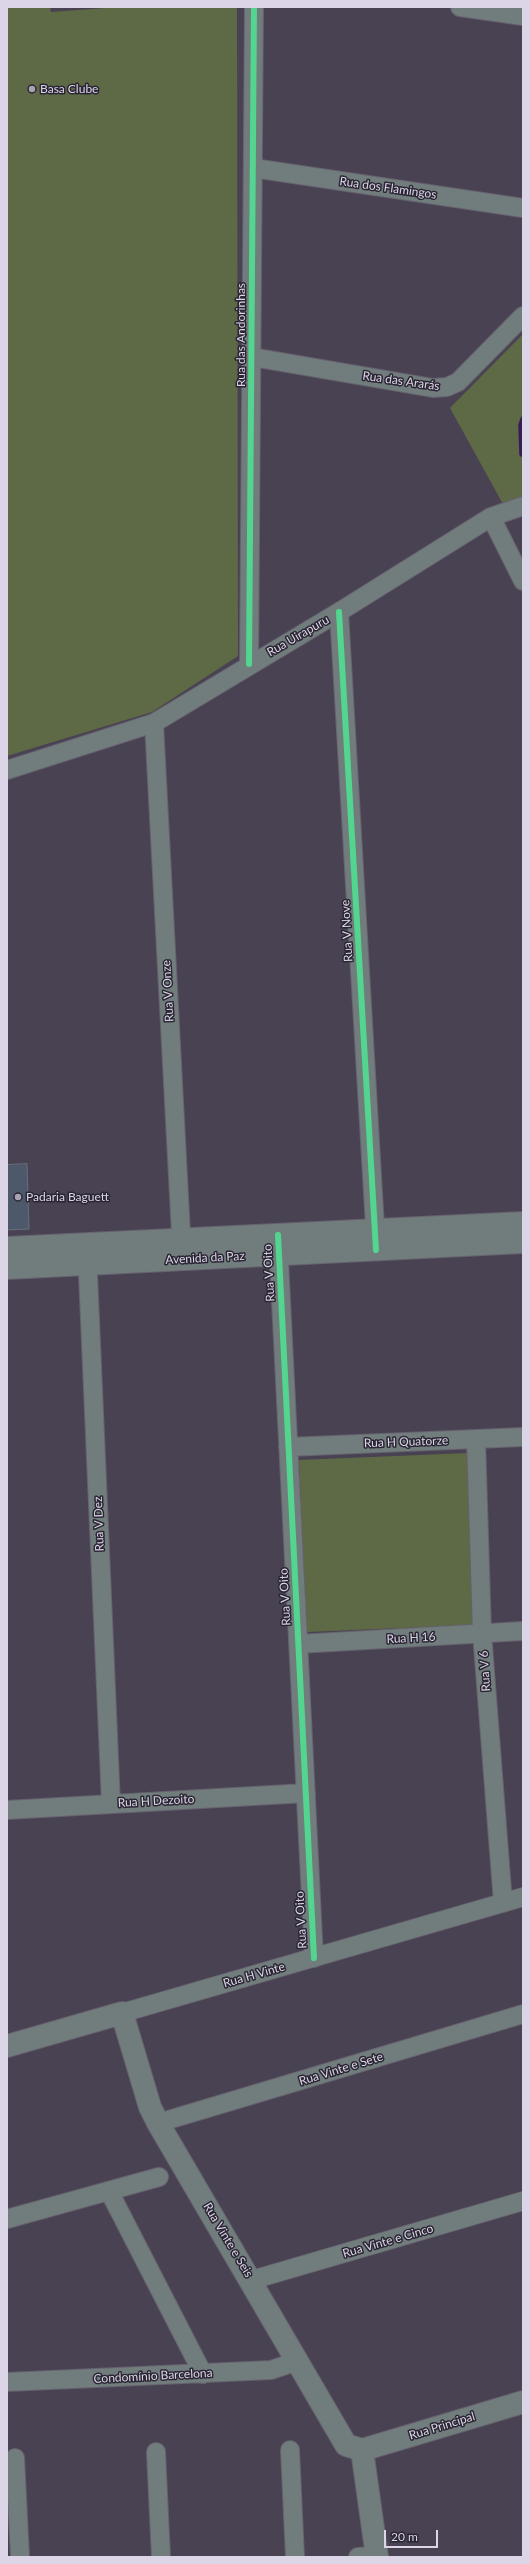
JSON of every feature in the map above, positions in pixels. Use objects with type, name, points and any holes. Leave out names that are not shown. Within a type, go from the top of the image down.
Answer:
[{"type":"street","name":"Rua das Andorinhas","points":[[249,664],[254,7]]},
{"type":"street","points":[[460,7],[523,16]]},
{"type":"street","name":"Rua dos Flamingos","points":[[253,168],[523,208]]},
{"type":"street","name":"Rua das Ararás","points":[[252,357],[433,388],[447,387],[464,377],[523,316]]},
{"type":"street","name":"Rua Uirapuru","points":[[7,770],[154,723],[249,664],[339,612],[491,517],[523,506]]},
{"type":"street","points":[[491,517],[523,581]]},
{"type":"street","name":"Rua V Nove","points":[[339,612],[376,1240]]},
{"type":"street","name":"Rua V Onze","points":[[154,723],[182,1249]]},
{"type":"street","name":"Avenida da Paz","points":[[7,1268],[88,1254],[376,1240],[523,1223]]},
{"type":"street","name":"Avenida da Paz","points":[[376,1240],[523,1242]]},
{"type":"street","name":"Rua V Oito","points":[[278,1245],[314,1958]]},
{"type":"street","name":"Avenida da Paz","points":[[7,1248],[88,1254]]},
{"type":"street","name":"Rua V Dez","points":[[88,1254],[111,1804]]},
{"type":"street","name":"Rua H Quatorze","points":[[288,1447],[523,1437]]},
{"type":"street","name":"Rua V 6","points":[[476,1439],[482,1633],[503,1903]]},
{"type":"street","name":"Rua H 16","points":[[298,1644],[523,1631]]},
{"type":"street","name":"Rua H Dezoito","points":[[7,1810],[306,1793]]},
{"type":"street","name":"Rua H Vinte","points":[[7,2046],[523,1897]]},
{"type":"street","name":"Rua Vinte e Seis","points":[[122,2013],[150,2107],[158,2123],[252,2280],[346,2445],[362,2450]]},
{"type":"street","name":"Rua Vinte e Sete","points":[[158,2123],[523,2014]]},
{"type":"street","points":[[7,2219],[159,2177]]},
{"type":"street","points":[[109,2192],[203,2374]]},
{"type":"street","name":"Rua Vinte e Cinco","points":[[252,2280],[523,2201]]},
{"type":"street","name":"Condomínio Barcelona","points":[[7,2382],[271,2370],[298,2361]]},
{"type":"street","name":"Rua Principal","points":[[362,2450],[523,2402]]},
{"type":"street","points":[[290,2450],[296,2557]]},
{"type":"street","points":[[362,2450],[370,2557]]},
{"type":"street","points":[[156,2452],[161,2557]]},
{"type":"street","points":[[15,2458],[20,2557]]},
{"type":"green space","points":[[7,7],[50,7],[51,12],[119,7],[237,7],[238,656],[152,712],[7,756]]},
{"type":"green space","points":[[523,334],[523,496],[504,506],[450,408]]},
{"type":"green space","points":[[468,1453],[475,1625],[306,1632],[299,1460]]},
{"type":"building","name":"Padaria Baguett","points":[[27,1164],[29,1229],[7,1230],[7,1165]]},
{"type":"waterway","points":[[522,454],[521,425],[523,419]]},
{"type":"cycle path","points":[[249,664],[254,7]]},
{"type":"cycle path","points":[[339,612],[376,1250]]},
{"type":"cycle path","points":[[278,1235],[314,1958]]},
{"type":"place","name":"Basa Clube","points":[[32,89]]},
{"type":"place","name":"Padaria Baguett","points":[[18,1197]]}]
